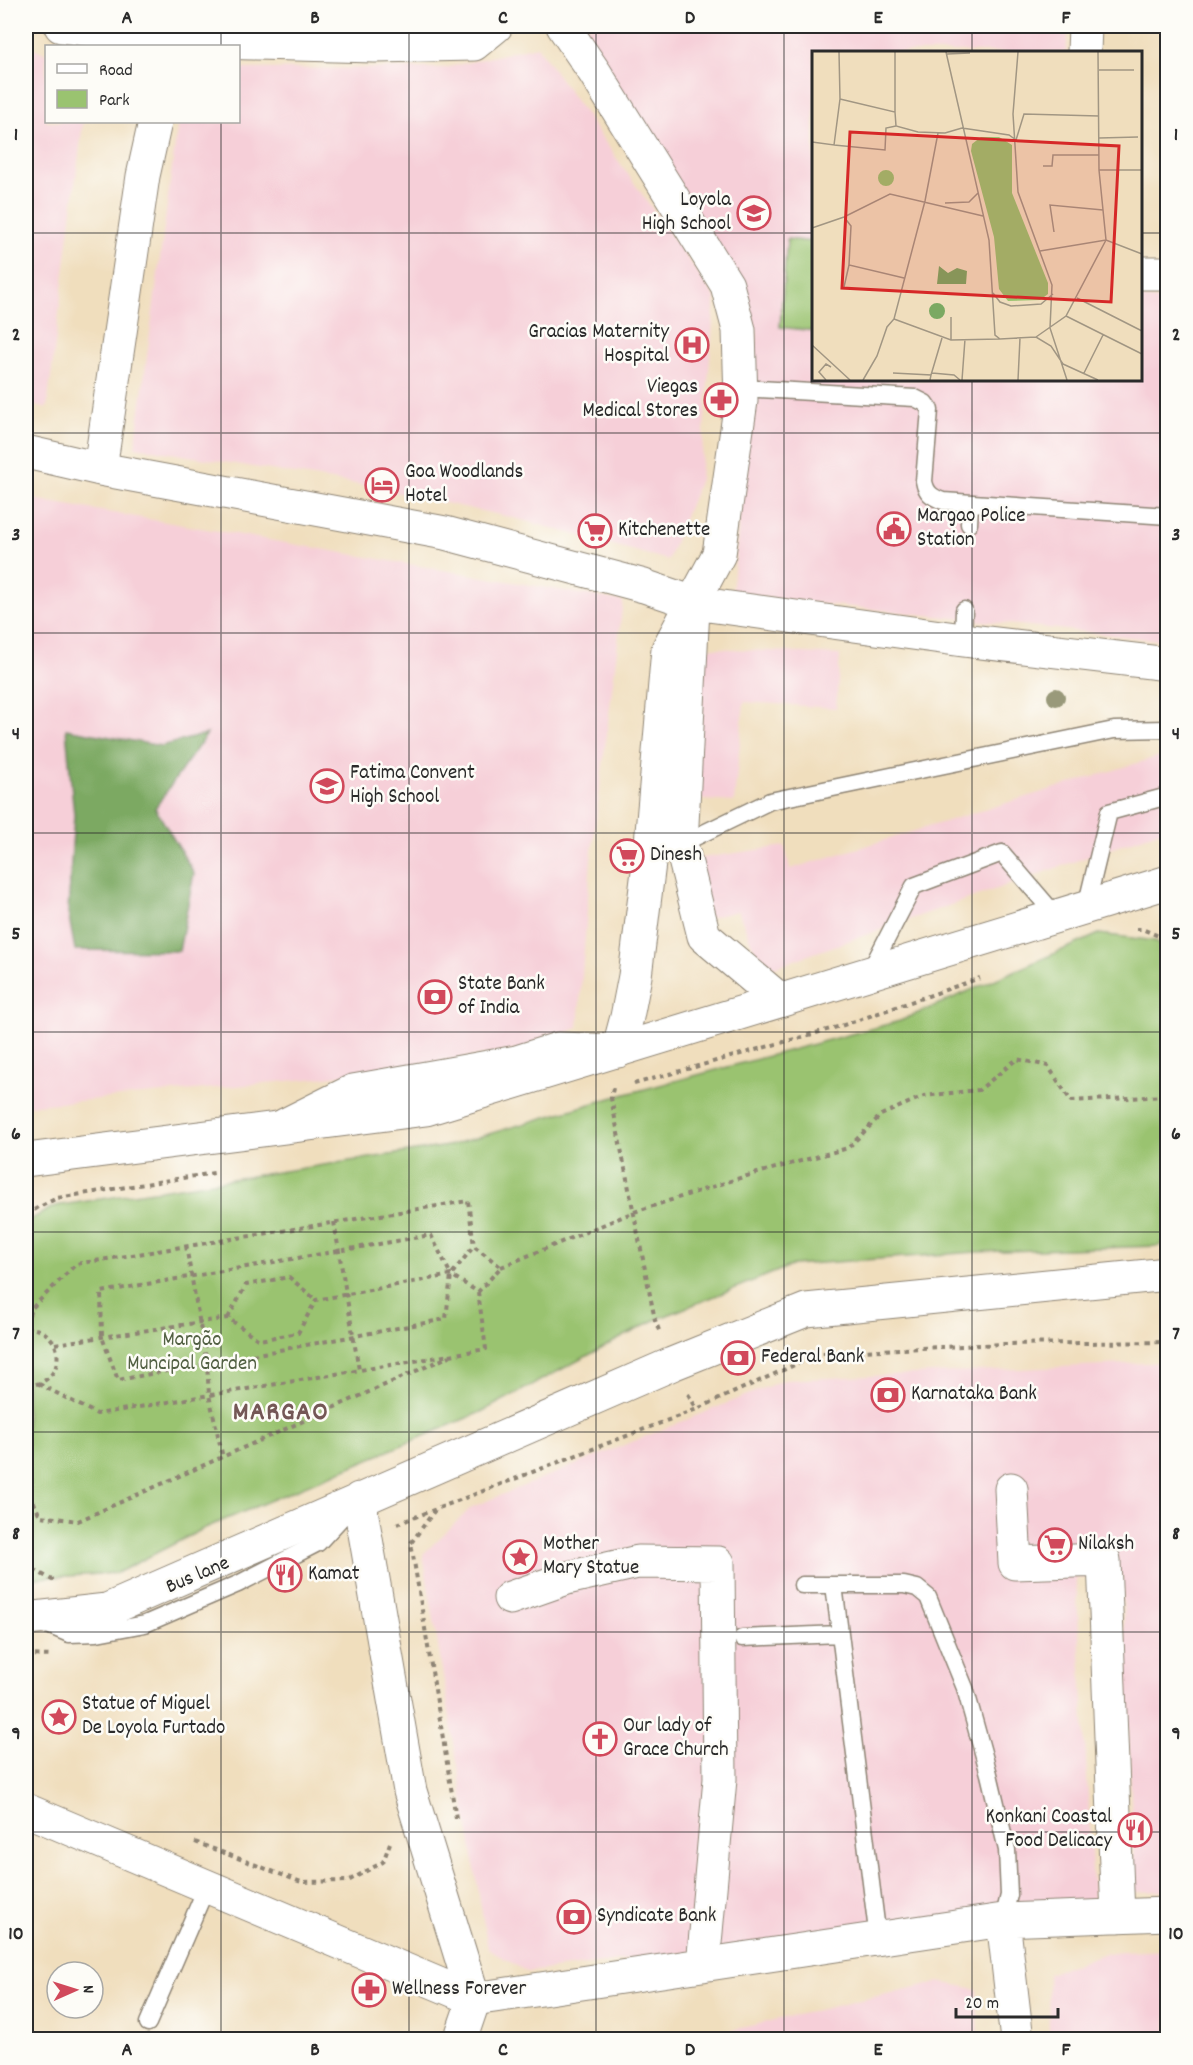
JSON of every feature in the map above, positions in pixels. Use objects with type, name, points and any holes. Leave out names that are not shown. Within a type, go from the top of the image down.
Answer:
[{"type":"street","points":[[61,26],[172,44],[375,46],[474,44],[496,26]]},
{"type":"street","points":[[563,26],[595,73],[727,285],[739,330],[741,401],[718,554],[668,649],[650,855],[635,976],[618,1051]]},
{"type":"street","points":[[1084,51],[1085,26]]},
{"type":"street","points":[[100,469],[143,176],[154,123]]},
{"type":"street","points":[[1142,273],[1167,273]]},
{"type":"street","points":[[26,452],[100,469],[445,533],[645,586],[694,603],[964,625],[1167,664]]},
{"type":"street","points":[[694,603],[681,844],[704,936],[780,1000]]},
{"type":"street","points":[[26,1160],[285,1125],[426,1109],[1071,912],[1160,891]]},
{"type":"street","points":[[28,1617],[107,1610],[672,1364],[806,1310],[1167,1274]]},
{"type":"street","points":[[1011,1489],[1015,1563],[1104,1560],[1118,1916]]},
{"type":"street","points":[[359,1500],[410,1791],[474,1999],[460,2040]]},
{"type":"street","points":[[510,1598],[567,1578],[638,1562],[718,1563],[720,1779],[703,1965]]},
{"type":"street","points":[[26,1810],[474,1999],[1003,1920],[1167,1914]]},
{"type":"street","points":[[1003,1920],[1017,2040]]},
{"type":"lane","points":[[741,388],[915,398],[925,402],[930,410],[924,481],[926,490],[932,497],[943,501],[1167,516]]},
{"type":"lane","points":[[969,524],[970,503]]},
{"type":"lane","points":[[650,855],[681,844],[770,801],[1114,730],[1167,729]]},
{"type":"lane","points":[[868,974],[914,886],[1002,853],[1071,912],[1109,812],[1167,796]]},
{"type":"lane","points":[[802,1585],[904,1585],[917,1588],[928,1597],[965,1688],[1008,1850],[1009,1894],[1003,1920]]},
{"type":"lane","points":[[834,1585],[878,1939]]},
{"type":"lane","points":[[742,1638],[840,1634]]},
{"type":"lane","points":[[148,2023],[207,1886]]},
{"type":"path","points":[[618,1051],[611,1098],[655,1320],[672,1364],[697,1409]]},
{"type":"path","points":[[478,1292],[501,1267],[634,1212],[743,1177],[848,1148],[881,1115],[924,1096],[980,1090],[1017,1059],[1048,1066],[1071,1101],[1167,1096]]},
{"type":"path","points":[[26,1385],[39,1384],[47,1379],[57,1363],[55,1344],[50,1336],[42,1330],[26,1326],[31,1309],[76,1264],[468,1201],[474,1246],[501,1267]]},
{"type":"path","points":[[334,1222],[359,1370]]},
{"type":"path","points":[[39,1384],[97,1414],[486,1348],[478,1292],[451,1275],[431,1235],[101,1292],[102,1336],[118,1380],[446,1319],[451,1275],[474,1246]]},
{"type":"path","points":[[186,1246],[207,1364],[209,1395],[223,1458]]},
{"type":"path","points":[[316,1300],[451,1275]]},
{"type":"path","points":[[228,1318],[246,1285],[289,1277],[316,1300]]},
{"type":"path","points":[[55,1344],[228,1318],[259,1340],[298,1333],[316,1300]]},
{"type":"path","points":[[366,1536],[697,1409],[821,1353],[1002,1344],[1167,1342]]},
{"type":"path","points":[[26,1485],[40,1516],[78,1521],[456,1353]]},
{"type":"path","points":[[435,1509],[411,1543],[457,1821]]},
{"type":"path","points":[[26,1655],[61,1657]]},
{"type":"path","points":[[192,1841],[301,1882],[348,1881],[383,1862],[392,1840]]},
{"type":"shaded area","points":[[579,26],[1069,26],[1066,51],[812,51],[812,381],[1142,381],[1142,298],[1167,301],[1167,641],[732,594],[757,333],[731,267]]},
{"type":"shaded area","points":[[26,44],[45,54],[45,123],[83,123],[47,408],[26,404]]},
{"type":"shaded area","points":[[537,46],[715,297],[700,479],[668,560],[514,518],[367,486],[135,447],[178,123],[240,123],[240,69],[445,68]]},
{"type":"shaded area","name":"Fatima Convent High School","points":[[26,498],[623,601],[591,860],[578,1027],[542,1047],[319,1078],[26,1106]]},
{"type":"shaded area","points":[[700,647],[840,655],[836,708],[744,702],[734,802],[690,799]]},
{"type":"shaded area","points":[[1167,754],[1167,829],[763,971],[738,911],[708,918],[695,859],[785,846],[790,869]]},
{"type":"shaded area","points":[[1167,1362],[1167,1891],[1135,1892],[1122,1576],[1076,1578],[1094,1905],[527,1972],[488,1949],[423,1554],[472,1507],[784,1380]]},
{"type":"shaded area","points":[[1167,1950],[1167,2039],[1049,2039],[1048,1974],[1105,1953]]},
{"type":"shaded area","points":[[938,1982],[977,1989],[979,2039],[694,2039]]},
{"type":"green space","points":[[787,239],[812,242],[812,331],[780,327]]},
{"type":"green space","points":[[66,729],[161,746],[207,734],[155,808],[194,873],[179,951],[75,950],[68,912],[74,815]]},
{"type":"green space","name":"Margão Muncipal Garden","points":[[1099,934],[1156,941],[1167,954],[1168,1238],[1159,1246],[976,1252],[793,1265],[655,1320],[481,1412],[205,1528],[117,1573],[36,1578],[26,1567],[26,1222],[55,1206],[448,1146],[611,1098],[900,1021]]},
{"type":"place","name":"Loyola High School","points":[[754,213]]},
{"type":"place","name":"Gracias Maternity Hospital","points":[[692,345]]},
{"type":"place","name":"Viegas Medical Stores","points":[[721,400]]},
{"type":"place","name":"Goa Woodlands Hotel","points":[[382,485]]},
{"type":"place","name":"Margao Police Station","points":[[894,529]]},
{"type":"place","name":"Kitchenette","points":[[595,531]]},
{"type":"place","name":"Fatima Convent High School","points":[[327,786]]},
{"type":"place","name":"Dinesh","points":[[627,856]]},
{"type":"place","name":"State Bank of India","points":[[435,997]]},
{"type":"place","name":"Federal Bank","points":[[738,1358]]},
{"type":"place","name":"Karnataka Bank","points":[[888,1395]]},
{"type":"place","name":"Nilaksh","points":[[1055,1545]]},
{"type":"place","name":"Mother Mary Statue","points":[[520,1557]]},
{"type":"place","name":"Kamat","points":[[285,1575]]},
{"type":"place","name":"Statue of Miguel De Loyola Furtado","points":[[59,1717]]},
{"type":"place","name":"Our lady of Grace Church","points":[[600,1739]]},
{"type":"place","name":"Konkani Coastal Food Delicacy","points":[[1135,1830]]},
{"type":"place","name":"Syndicate Bank","points":[[574,1917]]},
{"type":"place","name":"Wellness Forever","points":[[369,1990]]},
{"type":"district","name":"MARGAO","points":[[281,1413]]}]
